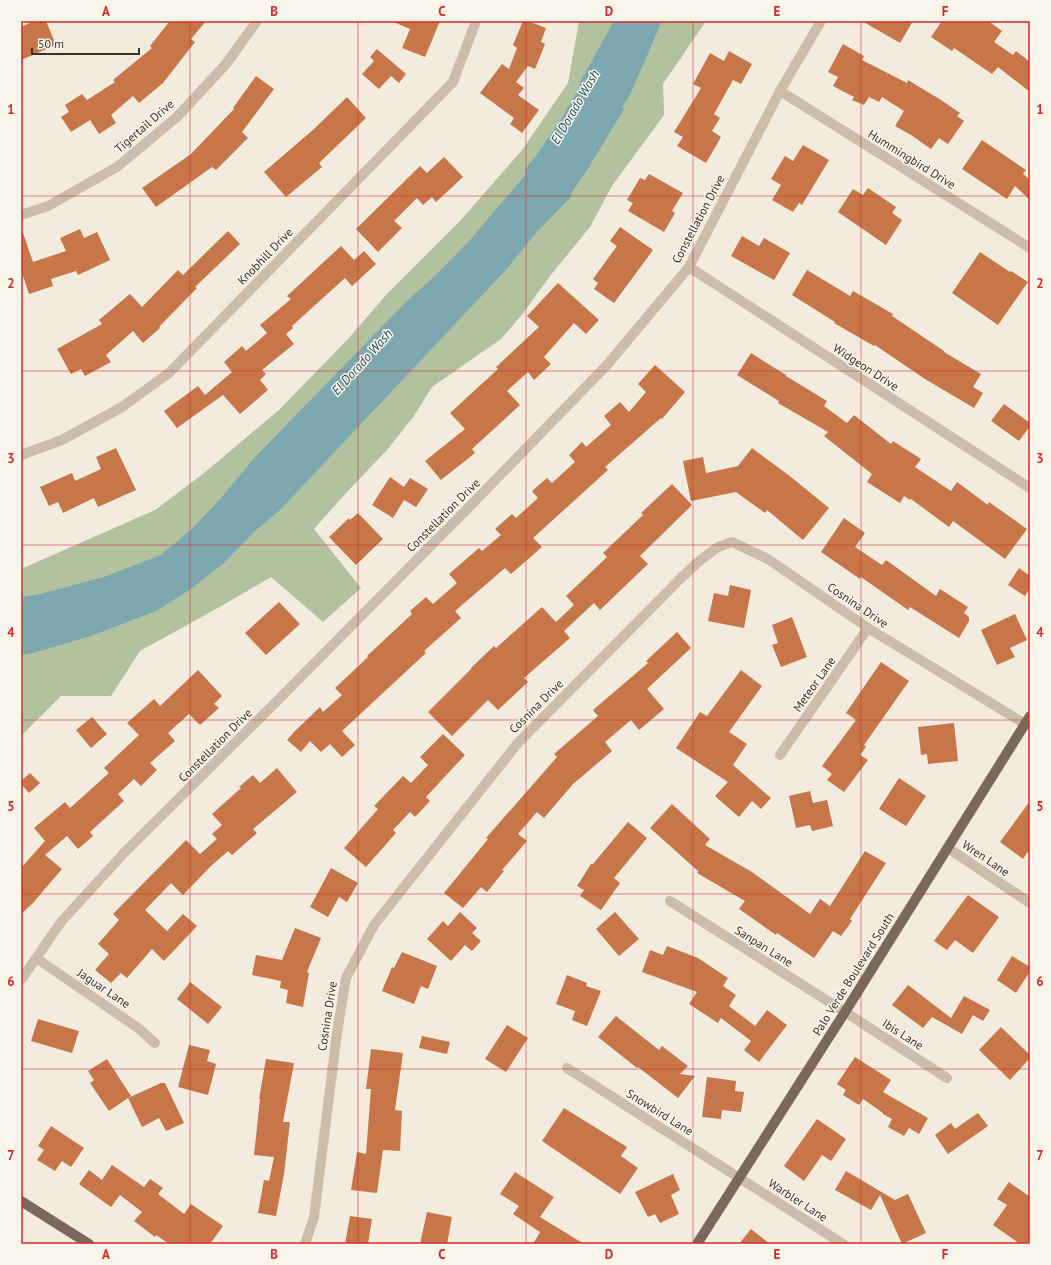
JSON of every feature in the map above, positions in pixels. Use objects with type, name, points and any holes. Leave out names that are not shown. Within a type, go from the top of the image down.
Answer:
[{"type":"main road","name":"Palo Verde Boulevard South","points":[[697,1244],[845,1012],[1028,720]]},
{"type":"main road","points":[[21,1201],[85,1243]]},
{"type":"street","name":"Tigertail Drive","points":[[21,215],[48,206],[117,167],[177,116],[226,64],[257,21]]},
{"type":"street","name":"Knobhill Drive","points":[[21,455],[62,440],[122,407],[169,373],[453,82],[476,21]]},
{"type":"street","name":"Constellation Drive","points":[[21,980],[60,922],[124,853],[290,688],[607,365],[689,267],[780,91],[820,21]]},
{"type":"street","name":"Hummingbird Drive","points":[[780,91],[1030,248]]},
{"type":"street","name":"Widgeon Drive","points":[[689,267],[1030,488]]},
{"type":"street","name":"Cosnina Drive","points":[[305,1244],[314,1217],[337,1033],[346,978],[374,925],[517,744],[698,562],[718,547],[732,542],[768,559],[868,628],[1028,720]]},
{"type":"street","name":"Meteor Lane","points":[[780,755],[868,628]]},
{"type":"street","name":"Wren Lane","points":[[948,848],[1030,903]]},
{"type":"street","name":"Sanpan Lane","points":[[670,901],[845,1012]]},
{"type":"street","name":"Jaguar Lane","points":[[36,958],[138,1028],[155,1043]]},
{"type":"street","name":"Ibis Lane","points":[[845,1012],[947,1078]]},
{"type":"street","name":"Snowbird Lane","points":[[567,1068],[739,1178]]},
{"type":"street","name":"Warbler Lane","points":[[739,1178],[843,1244]]},
{"type":"green space","points":[[579,21],[706,21],[663,84],[664,115],[612,186],[590,227],[550,276],[521,316],[501,339],[432,387],[414,416],[387,450],[314,529],[361,588],[323,622],[271,577],[140,651],[111,696],[61,696],[21,736],[21,569],[155,510],[204,473],[279,410],[348,339],[386,295],[460,221],[522,150],[568,83]]},
{"type":"water","name":"El Dorado Wash","points":[[614,21],[662,21],[630,95],[623,106],[624,109],[590,166],[572,192],[571,197],[535,234],[505,271],[280,510],[254,532],[224,563],[188,591],[156,611],[91,636],[33,653],[21,655],[21,597],[40,594],[104,577],[161,555],[192,529],[221,498],[256,456],[406,302],[438,273],[470,240],[526,174],[525,169],[536,156],[565,113],[577,92],[580,82]]},
{"type":"building","points":[[34,21],[46,21],[56,45],[21,60],[21,27]]},
{"type":"building","points":[[170,21],[206,21],[191,39],[195,42],[163,83],[139,103],[133,96],[111,115],[116,123],[99,134],[90,120],[71,132],[61,117],[69,112],[65,105],[82,94],[87,100],[115,82],[113,80],[152,48],[150,46]]},
{"type":"building","points":[[391,21],[440,21],[425,57],[402,48],[410,29]]},
{"type":"building","points":[[523,21],[528,21],[546,28],[541,42],[545,44],[535,69],[528,66],[516,82],[524,88],[518,95],[539,110],[522,133],[510,124],[514,118],[480,93],[502,64],[509,69],[517,48],[513,45]]},
{"type":"building","points":[[862,21],[913,21],[900,43]]},
{"type":"building","points":[[942,21],[988,21],[1002,31],[994,42],[1013,55],[1016,51],[1030,62],[1030,92],[998,67],[992,74],[954,48],[952,51],[931,37]]},
{"type":"building","points":[[843,44],[864,56],[862,60],[907,83],[908,80],[960,113],[957,116],[964,121],[948,144],[939,138],[931,149],[895,126],[904,111],[882,97],[879,102],[869,97],[864,105],[852,100],[854,97],[833,86],[838,77],[828,72]]},
{"type":"building","points":[[377,49],[406,74],[399,83],[391,76],[379,89],[362,74],[374,61],[370,57]]},
{"type":"building","points":[[729,51],[752,64],[741,84],[733,80],[714,114],[720,118],[712,131],[721,137],[706,163],[677,146],[683,137],[674,132],[701,88],[693,84],[710,53],[724,61]]},
{"type":"building","points":[[256,76],[274,89],[242,132],[248,138],[216,170],[212,167],[156,207],[142,188],[191,154],[234,109],[233,108]]},
{"type":"building","points":[[347,97],[366,118],[319,163],[322,167],[286,197],[264,172],[314,129]]},
{"type":"building","points":[[982,140],[1026,170],[1023,174],[1030,180],[1030,200],[1015,186],[1007,199],[962,169]]},
{"type":"building","points":[[803,145],[829,160],[802,205],[799,203],[793,212],[772,200],[781,185],[771,179],[785,156],[793,161]]},
{"type":"building","points":[[444,157],[463,177],[436,202],[432,197],[423,205],[417,198],[394,221],[402,228],[378,252],[356,229],[420,166],[427,173]]},
{"type":"building","points":[[649,174],[683,193],[672,211],[675,213],[664,232],[628,211],[633,203],[627,200],[640,178],[645,180]]},
{"type":"building","points":[[868,188],[896,207],[892,213],[902,220],[886,245],[838,212],[853,189],[863,195]]},
{"type":"building","points":[[620,227],[653,250],[614,303],[594,289],[598,283],[593,279],[617,246],[610,241]]},
{"type":"building","points":[[80,229],[84,238],[97,232],[110,260],[78,275],[76,271],[51,279],[53,286],[29,294],[21,270],[21,233],[23,233],[33,262],[66,251],[60,238]]},
{"type":"building","points":[[228,231],[240,244],[195,287],[197,288],[159,327],[160,328],[143,343],[133,331],[106,355],[111,362],[85,376],[81,369],[71,374],[57,349],[102,324],[99,320],[130,294],[142,307],[178,270],[183,275]]},
{"type":"building","points":[[742,236],[759,246],[764,238],[790,253],[774,280],[731,256]]},
{"type":"building","points":[[341,246],[354,260],[364,251],[376,264],[352,286],[345,278],[292,326],[293,328],[286,334],[294,344],[262,370],[266,374],[260,380],[268,390],[240,414],[223,395],[177,428],[164,411],[198,386],[205,395],[232,372],[224,362],[242,346],[246,351],[267,333],[260,325],[291,299],[287,296]]},
{"type":"building","points":[[980,252],[1028,282],[998,325],[952,293]]},
{"type":"building","points":[[807,270],[850,296],[853,291],[893,314],[892,316],[944,352],[981,374],[973,387],[983,393],[974,408],[925,379],[875,345],[874,346],[834,323],[835,322],[792,295]]},
{"type":"building","points":[[558,283],[599,320],[586,334],[574,323],[544,357],[551,364],[534,380],[528,372],[507,391],[520,405],[472,449],[475,453],[441,480],[425,461],[465,429],[450,413],[498,369],[496,367],[539,327],[527,316]]},
{"type":"building","points":[[751,353],[827,401],[824,406],[847,423],[854,415],[891,444],[893,441],[921,459],[915,467],[951,491],[957,482],[988,505],[989,502],[1027,529],[1005,559],[953,521],[949,527],[911,499],[910,500],[904,496],[900,503],[867,482],[872,474],[824,436],[828,432],[778,403],[779,401],[737,375]]},
{"type":"building","points":[[655,365],[685,392],[662,419],[661,418],[605,467],[608,470],[533,538],[542,547],[511,574],[505,568],[455,611],[461,618],[424,651],[426,653],[342,731],[355,745],[342,757],[330,744],[321,752],[310,741],[301,752],[287,740],[320,707],[323,712],[342,695],[335,688],[412,614],[410,611],[426,597],[433,604],[457,583],[449,574],[479,548],[482,551],[501,535],[495,529],[512,514],[516,518],[538,498],[532,491],[547,478],[552,483],[575,462],[569,455],[582,442],[586,447],[611,425],[604,416],[620,402],[629,412],[646,392],[638,384]]},
{"type":"building","points":[[1004,404],[1030,423],[1030,426],[1019,441],[991,421]]},
{"type":"building","points":[[116,448],[136,490],[98,507],[94,498],[63,513],[58,502],[49,506],[40,487],[72,473],[75,481],[101,469],[96,457]]},
{"type":"building","points":[[752,448],[829,508],[803,540],[767,510],[765,513],[736,492],[691,501],[683,461],[703,457],[706,473],[738,466]]},
{"type":"building","points":[[390,477],[404,487],[410,478],[428,489],[416,507],[404,500],[393,518],[372,505]]},
{"type":"building","points":[[672,484],[692,505],[640,556],[648,564],[600,610],[594,603],[564,631],[570,638],[524,678],[528,682],[498,710],[488,700],[452,736],[428,712],[494,646],[496,648],[542,607],[556,622],[574,605],[566,596],[607,557],[603,553],[643,515],[641,513]]},
{"type":"building","points":[[358,513],[383,539],[356,565],[329,537],[349,518],[350,520]]},
{"type":"building","points":[[844,518],[865,533],[855,547],[882,565],[886,560],[936,596],[940,589],[968,607],[964,613],[969,617],[969,621],[959,638],[910,607],[908,610],[861,577],[860,579],[821,552]]},
{"type":"building","points":[[1019,568],[1030,576],[1030,588],[1025,596],[1008,585]]},
{"type":"building","points":[[730,585],[751,590],[744,628],[708,621],[714,593],[728,596]]},
{"type":"building","points":[[279,602],[300,624],[266,655],[245,633]]},
{"type":"building","points":[[1015,614],[1027,640],[1010,648],[1015,657],[997,665],[981,630]]},
{"type":"building","points":[[792,617],[807,657],[781,667],[772,645],[778,643],[772,625]]},
{"type":"building","points":[[677,632],[691,648],[647,689],[664,709],[639,730],[631,720],[605,742],[612,751],[573,784],[544,818],[537,812],[518,834],[527,841],[502,870],[504,871],[487,892],[481,887],[463,908],[444,893],[488,839],[486,838],[557,757],[554,754],[598,716],[593,710],[648,663],[646,661]]},
{"type":"building","points":[[881,662],[909,681],[864,745],[866,747],[860,755],[868,760],[844,792],[827,780],[832,774],[822,766],[856,720],[846,713]]},
{"type":"building","points":[[198,670],[222,696],[214,704],[219,708],[200,725],[189,714],[168,733],[175,741],[150,763],[157,770],[141,786],[134,779],[118,794],[124,801],[90,832],[93,836],[78,849],[67,836],[45,855],[62,869],[32,904],[21,914],[21,868],[45,841],[34,828],[65,802],[70,808],[109,773],[104,768],[139,735],[127,723],[154,699],[160,706]]},
{"type":"building","points":[[741,670],[762,686],[729,732],[747,744],[733,765],[771,798],[761,809],[752,801],[739,817],[715,796],[728,782],[676,748],[700,712],[707,716]]},
{"type":"building","points":[[92,717],[107,734],[91,748],[76,730]]},
{"type":"building","points":[[954,723],[958,761],[928,764],[927,754],[921,755],[918,727]]},
{"type":"building","points":[[443,734],[465,755],[426,797],[430,801],[415,817],[410,812],[393,830],[396,833],[366,867],[344,848],[378,809],[374,806],[403,776],[411,783],[428,765],[420,757]]},
{"type":"building","points":[[277,768],[297,792],[253,829],[257,833],[232,855],[228,851],[183,895],[171,883],[145,910],[167,931],[183,914],[197,926],[164,961],[152,949],[127,978],[121,973],[111,983],[95,970],[109,954],[98,944],[119,920],[113,914],[186,840],[200,854],[217,839],[212,834],[222,825],[212,814],[253,775],[260,783]]},
{"type":"building","points":[[30,773],[40,783],[29,793],[21,784],[21,781]]},
{"type":"building","points":[[899,778],[926,796],[906,826],[879,809]]},
{"type":"building","points":[[810,791],[813,803],[827,800],[833,826],[812,831],[810,825],[796,828],[789,796]]},
{"type":"building","points":[[1030,801],[1030,849],[1023,859],[1000,842]]},
{"type":"building","points":[[672,804],[710,839],[705,845],[752,872],[810,914],[820,899],[830,906],[865,851],[886,863],[850,919],[852,921],[841,936],[833,931],[814,958],[777,933],[776,935],[739,909],[745,901],[697,873],[698,871],[650,828]]},
{"type":"building","points":[[628,822],[647,838],[614,878],[620,883],[601,910],[580,896],[584,890],[577,886],[591,864],[593,864]]},
{"type":"building","points":[[331,868],[358,883],[347,902],[339,897],[328,917],[310,907]]},
{"type":"building","points":[[968,895],[999,917],[973,953],[955,940],[947,950],[934,941]]},
{"type":"building","points":[[460,912],[477,928],[472,933],[481,941],[472,951],[465,945],[451,961],[427,939],[443,921],[448,926]]},
{"type":"building","points":[[615,912],[639,939],[619,956],[596,929]]},
{"type":"building","points":[[295,928],[321,938],[307,972],[309,973],[303,1007],[286,1003],[288,990],[280,988],[281,981],[252,975],[256,955],[282,960]]},
{"type":"building","points":[[667,946],[698,958],[728,978],[723,986],[736,995],[729,1006],[755,1026],[767,1010],[787,1025],[759,1062],[744,1050],[751,1041],[721,1018],[718,1023],[689,1004],[697,992],[642,972],[650,950],[663,955]]},
{"type":"building","points":[[402,952],[437,966],[428,989],[421,986],[414,1004],[382,991],[392,967],[394,968]]},
{"type":"building","points":[[1012,956],[1030,967],[1030,971],[1016,993],[997,980]]},
{"type":"building","points":[[567,975],[587,983],[586,986],[601,991],[587,1026],[572,1020],[575,1011],[556,1004]]},
{"type":"building","points":[[190,982],[222,1007],[208,1024],[177,999]]},
{"type":"building","points":[[908,985],[951,1018],[964,996],[990,1010],[983,1021],[973,1015],[962,1034],[932,1017],[923,1028],[892,1005]]},
{"type":"building","points":[[616,1016],[659,1050],[662,1046],[688,1066],[680,1074],[695,1076],[678,1098],[598,1037]]},
{"type":"building","points":[[38,1019],[79,1031],[72,1053],[31,1041]]},
{"type":"building","points":[[507,1025],[528,1038],[506,1072],[485,1059]]},
{"type":"building","points":[[1001,1027],[1030,1055],[1030,1058],[1010,1080],[979,1050]]},
{"type":"building","points":[[422,1036],[450,1042],[447,1054],[419,1048]]},
{"type":"building","points":[[189,1045],[210,1050],[207,1061],[216,1064],[208,1095],[178,1087]]},
{"type":"building","points":[[371,1049],[403,1053],[395,1110],[402,1111],[400,1151],[383,1150],[377,1193],[351,1190],[357,1152],[366,1154],[371,1089],[366,1089]]},
{"type":"building","points":[[855,1057],[891,1080],[883,1092],[928,1118],[919,1134],[909,1128],[904,1136],[888,1127],[892,1119],[863,1099],[859,1105],[843,1095],[846,1090],[837,1084]]},
{"type":"building","points":[[107,1059],[131,1096],[109,1111],[90,1083],[94,1080],[88,1071]]},
{"type":"building","points":[[266,1059],[294,1063],[283,1122],[290,1122],[284,1174],[276,1216],[258,1213],[264,1180],[269,1181],[274,1157],[254,1155],[259,1099]]},
{"type":"building","points":[[707,1077],[736,1081],[735,1091],[744,1092],[741,1112],[722,1110],[721,1119],[702,1117]]},
{"type":"building","points":[[161,1083],[165,1083],[184,1123],[166,1131],[159,1118],[142,1127],[128,1098]]},
{"type":"building","points":[[564,1108],[627,1147],[621,1156],[638,1168],[620,1194],[542,1141]]},
{"type":"building","points":[[978,1113],[988,1126],[948,1154],[935,1135],[951,1123],[955,1129]]},
{"type":"building","points":[[817,1119],[846,1139],[831,1161],[822,1155],[804,1181],[784,1166]]},
{"type":"building","points":[[51,1126],[84,1148],[71,1167],[62,1161],[55,1171],[37,1160],[44,1150],[38,1146]]},
{"type":"building","points":[[112,1165],[144,1187],[150,1179],[163,1188],[158,1194],[184,1214],[191,1204],[223,1226],[210,1244],[169,1244],[156,1235],[155,1237],[134,1221],[142,1212],[120,1195],[111,1207],[79,1184],[89,1170],[102,1180]]},
{"type":"building","points":[[846,1171],[895,1200],[908,1194],[926,1233],[902,1244],[880,1195],[871,1210],[835,1190]]},
{"type":"building","points":[[515,1172],[554,1197],[540,1217],[584,1244],[533,1244],[540,1232],[513,1214],[519,1206],[500,1194]]},
{"type":"building","points":[[673,1174],[680,1190],[671,1195],[679,1214],[660,1223],[655,1214],[648,1217],[635,1192]]},
{"type":"building","points":[[1009,1182],[1030,1197],[1030,1244],[1020,1244],[993,1225],[1007,1205],[997,1199]]},
{"type":"building","points":[[427,1212],[452,1217],[447,1244],[420,1244]]},
{"type":"building","points":[[350,1216],[372,1219],[368,1244],[345,1244]]},
{"type":"building","points":[[751,1229],[770,1244],[739,1244]]}]
